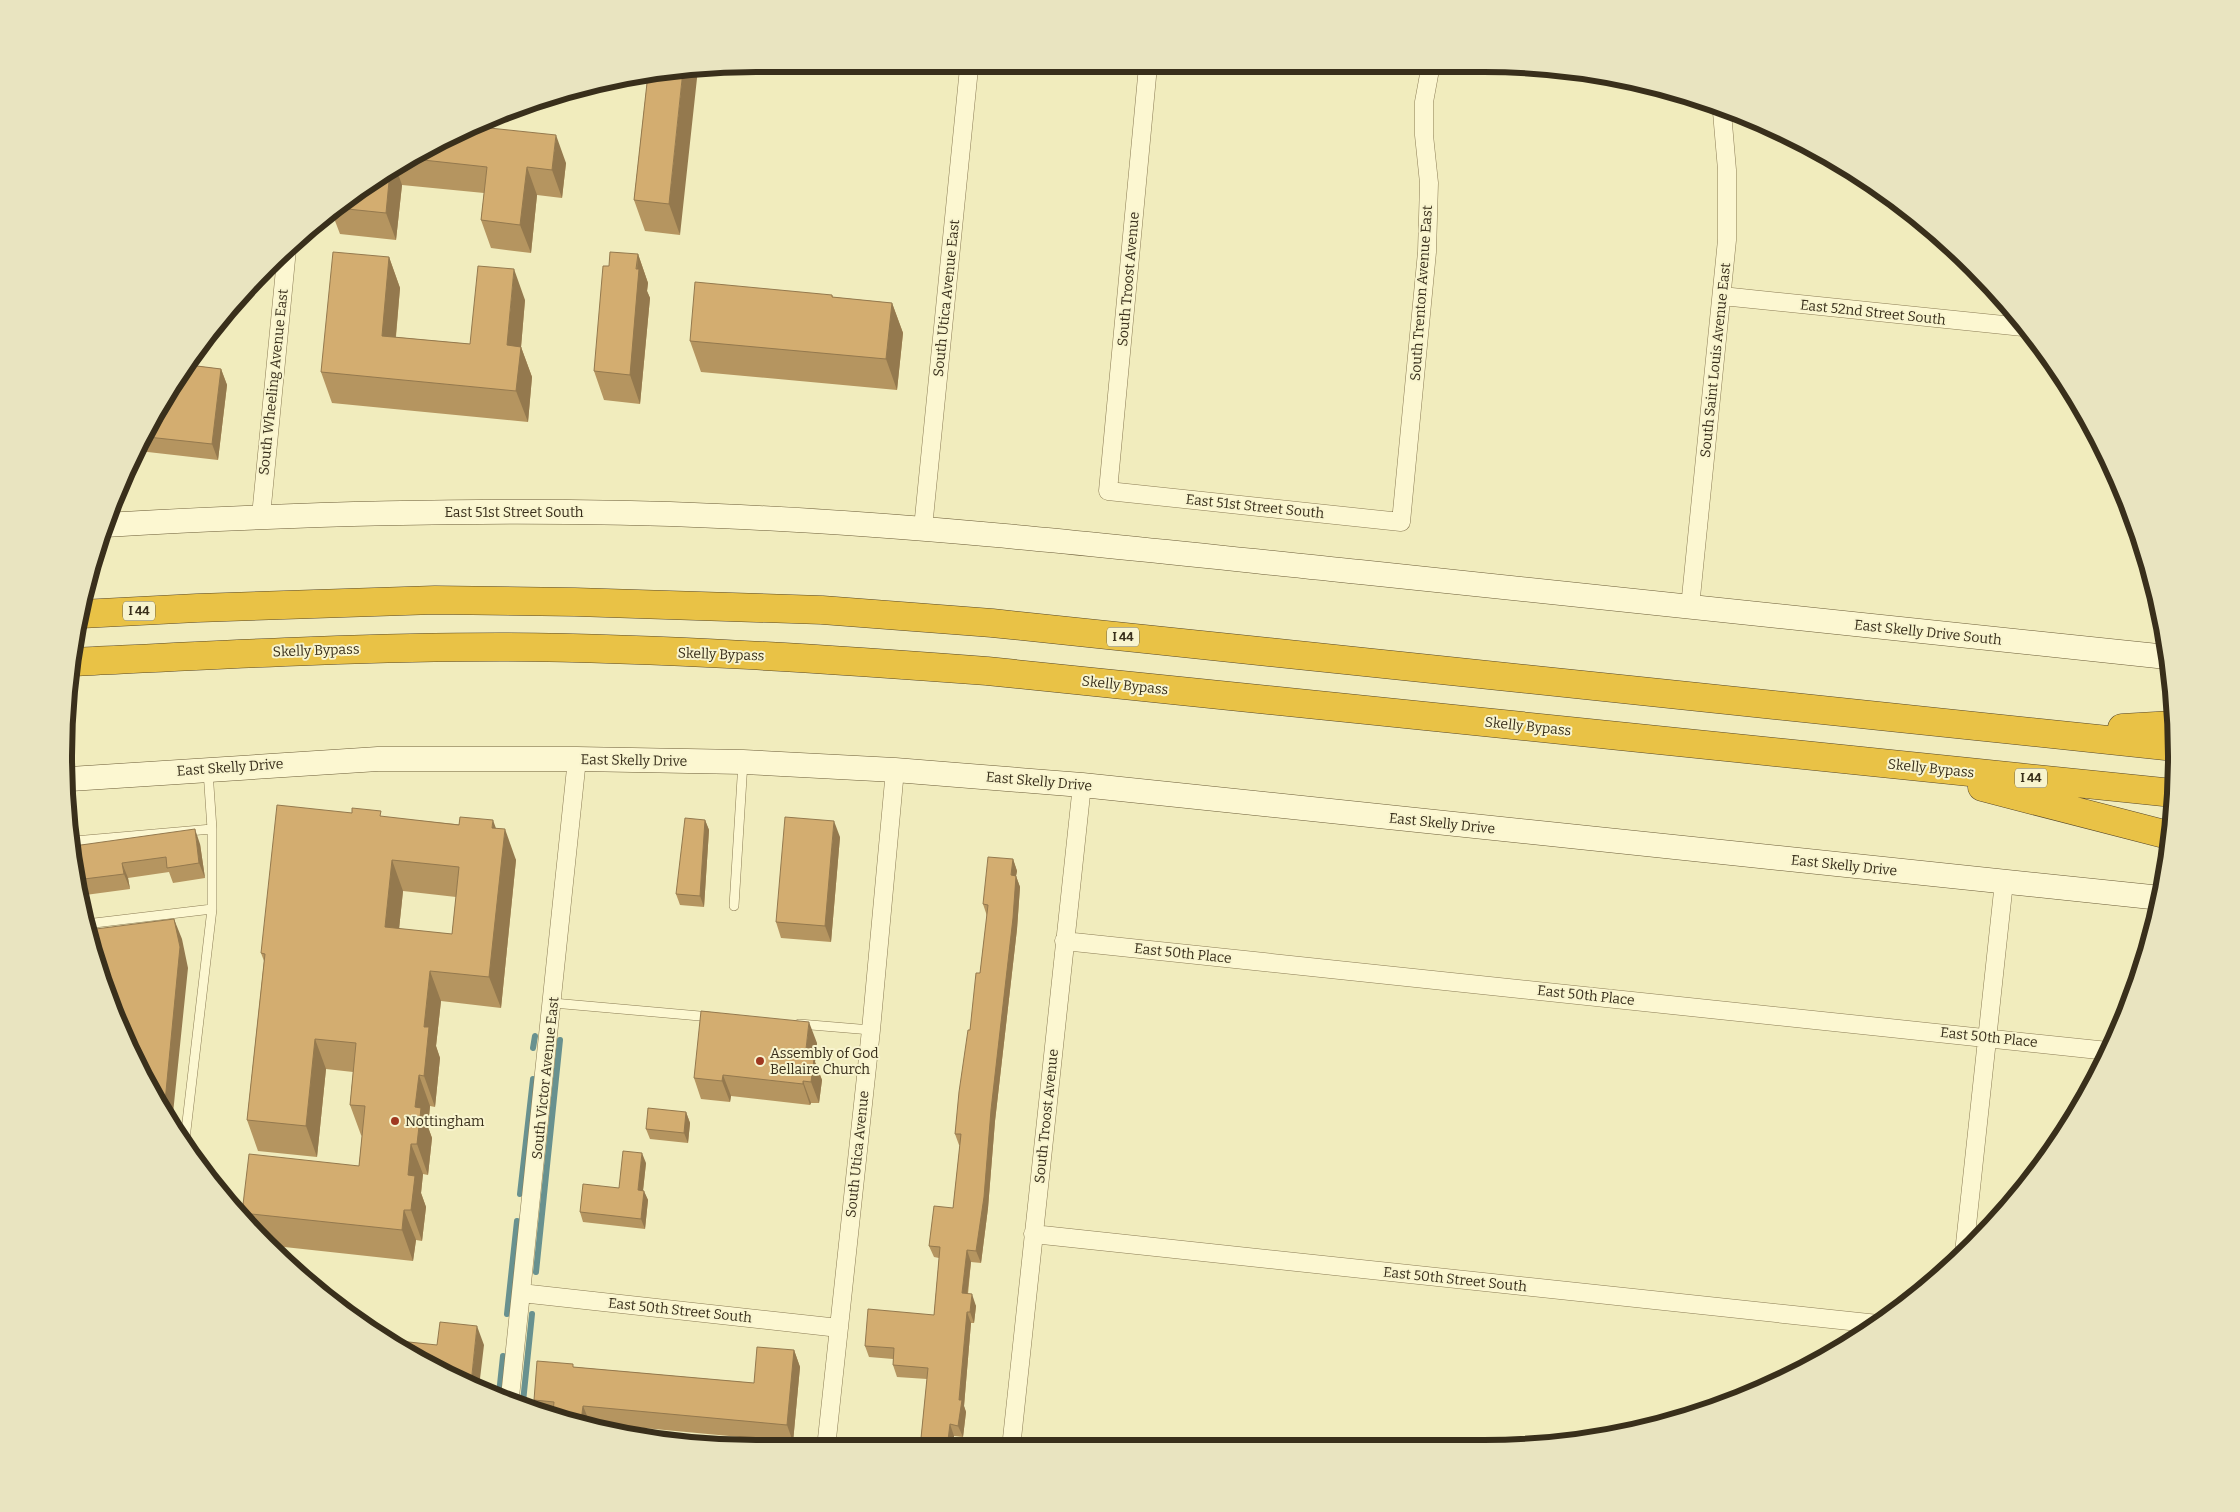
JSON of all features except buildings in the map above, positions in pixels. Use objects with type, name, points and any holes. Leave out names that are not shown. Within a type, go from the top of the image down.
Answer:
[{"type":"highway","name":"I 44","points":[[88,614],[435,600],[575,602],[822,610],[992,623],[2168,746]]},
{"type":"highway","name":"Skelly Bypass","points":[[79,663],[371,648],[491,647],[806,657],[987,670],[2166,792]]},
{"type":"highway","points":[[2046,733],[2167,725]]},
{"type":"highway","points":[[1888,763],[2163,834]]},
{"type":"main road","name":"East 51st Street South","points":[[113,525],[261,516],[424,512],[630,513],[809,520],[924,528]]},
{"type":"main road","points":[[924,528],[1690,607]]},
{"type":"main road","name":"East Skelly Drive South","points":[[1690,607],[2160,657]]},
{"type":"main road","name":"East Skelly Drive","points":[[73,779],[208,768],[378,759],[577,759],[742,762],[895,770],[1082,784],[2004,882]]},
{"type":"main road","points":[[2004,882],[2152,897]]},
{"type":"street","name":"South Utica Avenue East","points":[[924,528],[969,72]]},
{"type":"street","name":"South Troost Avenue","points":[[1108,491],[1147,72]]},
{"type":"street","name":"South Trenton Avenue East","points":[[1401,522],[1427,252],[1429,183],[1424,135],[1424,102],[1430,72]]},
{"type":"street","name":"South Saint Louis Avenue East","points":[[1690,607],[1727,240],[1727,179],[1722,116]]},
{"type":"street","name":"South Wheeling Avenue East","points":[[261,516],[287,259]]},
{"type":"street","name":"East 52nd Street South","points":[[1722,296],[2015,326]]},
{"type":"street","name":"East 51st Street South","points":[[1108,491],[1401,522]]},
{"type":"street","name":"South Victor Avenue East","points":[[510,1393],[553,1004],[577,759]]},
{"type":"street","name":"South Utica Avenue","points":[[827,1440],[871,1030],[895,770]]},
{"type":"street","name":"South Troost Avenue","points":[[1013,1440],[1064,940],[1082,784]]},
{"type":"street","points":[[1965,1241],[2004,882]]},
{"type":"street","name":"East 50th Place","points":[[1064,940],[2101,1050]]},
{"type":"street","name":"East 50th Street South","points":[[1033,1234],[1866,1323]]},
{"type":"street","name":"East 50th Street South","points":[[521,1293],[839,1328]]},
{"type":"lane","points":[[734,906],[742,762]]},
{"type":"lane","points":[[186,1132],[212,909],[212,829],[208,768]]},
{"type":"lane","points":[[78,841],[212,829]]},
{"type":"lane","points":[[94,923],[212,909]]},
{"type":"lane","points":[[553,1004],[722,1018]]},
{"type":"lane","points":[[791,1024],[871,1030]]},
{"type":"waterway","points":[[533,1048],[535,1036]]},
{"type":"waterway","points":[[536,1272],[560,1040]]},
{"type":"waterway","points":[[520,1194],[533,1079]]},
{"type":"waterway","points":[[507,1314],[517,1221]]},
{"type":"waterway","points":[[523,1398],[532,1314]]},
{"type":"waterway","points":[[500,1389],[503,1356]]},
{"type":"place","name":"Assembly of God Bellaire Church","points":[[760,1061]]},
{"type":"place","name":"Nottingham","points":[[395,1121]]}]
